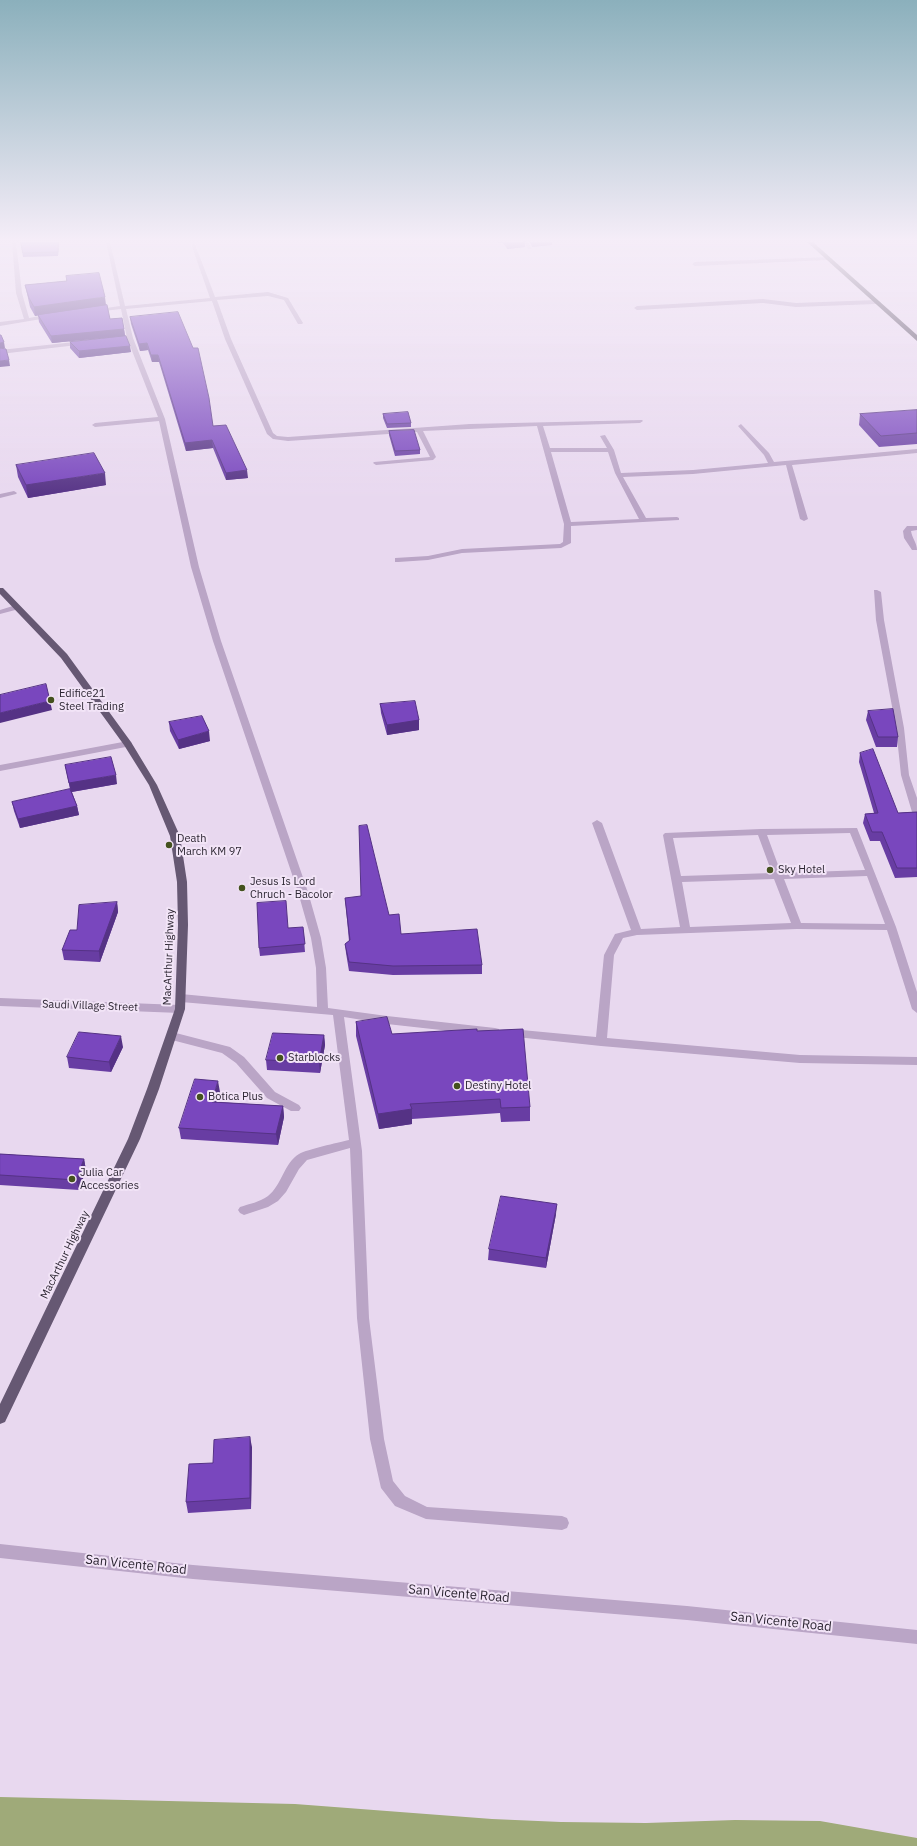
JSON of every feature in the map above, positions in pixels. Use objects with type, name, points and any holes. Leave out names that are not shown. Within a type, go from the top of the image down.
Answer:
[{"type":"highway","points":[[905,328],[917,339]]},
{"type":"main road","name":"MacArthur Highway","points":[[0,590],[64,656],[128,744],[153,785],[169,819],[175,836],[182,882],[183,925],[180,1009],[172,1036],[134,1139],[0,1418]]},
{"type":"street","points":[[124,328],[126,338],[142,365],[162,419],[195,566],[217,641],[303,892],[316,938],[321,968],[323,1011]]},
{"type":"street","points":[[224,328],[270,434],[275,438],[288,439],[470,426],[640,421]]},
{"type":"street","points":[[0,352],[91,342]]},
{"type":"street","points":[[95,425],[162,419]]},
{"type":"street","points":[[398,560],[428,558],[462,551],[561,546],[567,543],[568,524],[540,425]]},
{"type":"street","points":[[741,426],[767,454],[771,463]]},
{"type":"street","points":[[376,463],[431,459],[433,457],[419,430]]},
{"type":"street","points":[[603,436],[611,450],[619,475],[643,521]]},
{"type":"street","points":[[548,450],[611,450]]},
{"type":"street","points":[[619,475],[693,472],[771,463],[916,452]]},
{"type":"street","points":[[788,462],[804,519]]},
{"type":"street","points":[[0,496],[14,493]]},
{"type":"street","points":[[568,524],[677,519]]},
{"type":"street","points":[[915,548],[908,538],[908,531],[910,528],[917,528]]},
{"type":"street","points":[[877,592],[880,620],[900,728],[905,775],[917,812]]},
{"type":"street","points":[[0,612],[16,607]]},
{"type":"street","points":[[0,768],[128,744]]},
{"type":"street","points":[[597,823],[637,932]]},
{"type":"street","points":[[686,930],[668,835],[854,830],[891,927],[917,1009]]},
{"type":"street","points":[[761,832],[797,926]]},
{"type":"street","points":[[677,879],[870,874]]},
{"type":"street","points":[[601,1042],[609,955],[619,936],[637,932],[797,926],[891,927]]},
{"type":"street","points":[[181,998],[338,1012],[386,1020],[601,1042],[800,1059],[917,1061]]},
{"type":"street","name":"Saudi Village Street","points":[[0,1002],[180,1009]]},
{"type":"street","points":[[338,1012],[355,1142],[363,1318],[377,1439],[386,1484],[400,1501],[426,1513],[562,1523]]},
{"type":"street","points":[[172,1036],[226,1050],[240,1060],[271,1095],[295,1108]]},
{"type":"street","points":[[244,1210],[270,1201],[276,1197],[296,1162],[303,1158],[355,1142]]},
{"type":"street","name":"San Vicente Road","points":[[0,1551],[193,1572],[687,1612],[917,1637]]},
{"type":"shaded area","points":[[0,1797],[295,1804],[492,1819],[561,1822],[646,1823],[735,1820],[820,1821],[917,1838],[917,1846],[0,1846]]},
{"type":"building","points":[[46,328],[124,329],[51,336]]},
{"type":"building","points":[[134,328],[185,328],[193,348],[198,348],[209,398],[213,426],[226,425],[247,470],[226,473],[212,440],[185,443],[158,355],[151,355],[147,343],[139,344]]},
{"type":"building","points":[[1,335],[4,342],[0,343]]},
{"type":"building","points":[[126,336],[130,346],[79,351],[70,342]]},
{"type":"building","points":[[0,348],[6,349],[9,360],[0,361]]},
{"type":"building","points":[[917,410],[917,433],[881,436],[860,414]]},
{"type":"building","points":[[408,412],[411,423],[387,424],[383,414]]},
{"type":"building","points":[[414,430],[420,450],[395,451],[389,431]]},
{"type":"building","points":[[94,453],[105,473],[26,485],[16,465]]},
{"type":"building","points":[[46,684],[50,701],[0,713],[0,695]]},
{"type":"building","points":[[415,701],[419,720],[387,725],[380,704]]},
{"type":"building","points":[[893,709],[898,737],[878,737],[868,711]]},
{"type":"building","points":[[202,716],[209,731],[178,740],[169,722]]},
{"type":"building","points":[[873,749],[898,813],[917,812],[917,868],[897,868],[882,832],[872,832],[865,814],[878,813],[860,753]]},
{"type":"building","points":[[111,757],[116,775],[69,783],[65,765]]},
{"type":"building","points":[[70,789],[77,806],[18,819],[12,802]]},
{"type":"building","points":[[367,825],[389,915],[399,914],[401,934],[477,929],[482,965],[393,966],[349,962],[345,944],[350,940],[345,898],[361,896],[359,826]]},
{"type":"building","points":[[286,901],[288,928],[303,927],[305,944],[259,948],[257,903]]},
{"type":"building","points":[[117,902],[99,951],[62,950],[70,930],[77,930],[79,905]]},
{"type":"building","points":[[387,1017],[392,1034],[477,1029],[477,1031],[523,1029],[530,1107],[501,1108],[500,1099],[410,1104],[412,1109],[378,1114],[356,1022]]},
{"type":"building","points":[[79,1032],[121,1036],[109,1062],[67,1057]]},
{"type":"building","points":[[273,1033],[324,1035],[319,1062],[266,1060]]},
{"type":"building","points":[[195,1079],[218,1081],[212,1102],[283,1106],[276,1134],[179,1128]]},
{"type":"building","points":[[0,1154],[84,1159],[76,1180],[0,1175]]},
{"type":"building","points":[[501,1196],[557,1204],[546,1258],[489,1249]]},
{"type":"building","points":[[250,1437],[250,1498],[186,1502],[189,1464],[213,1463],[214,1440]]},
{"type":"place","name":"Edifice21 Steel Trading","points":[[51,700]]},
{"type":"place","name":"Death March KM 97","points":[[169,845]]},
{"type":"place","name":"Sky Hotel","points":[[770,870]]},
{"type":"place","name":"Jesus Is Lord Chruch - Bacolor","points":[[242,888]]},
{"type":"place","name":"Starblocks","points":[[280,1058]]},
{"type":"place","name":"Destiny Hotel","points":[[457,1086]]},
{"type":"place","name":"Botica Plus","points":[[200,1097]]},
{"type":"place","name":"Julia Car Accessories","points":[[72,1179]]}]
